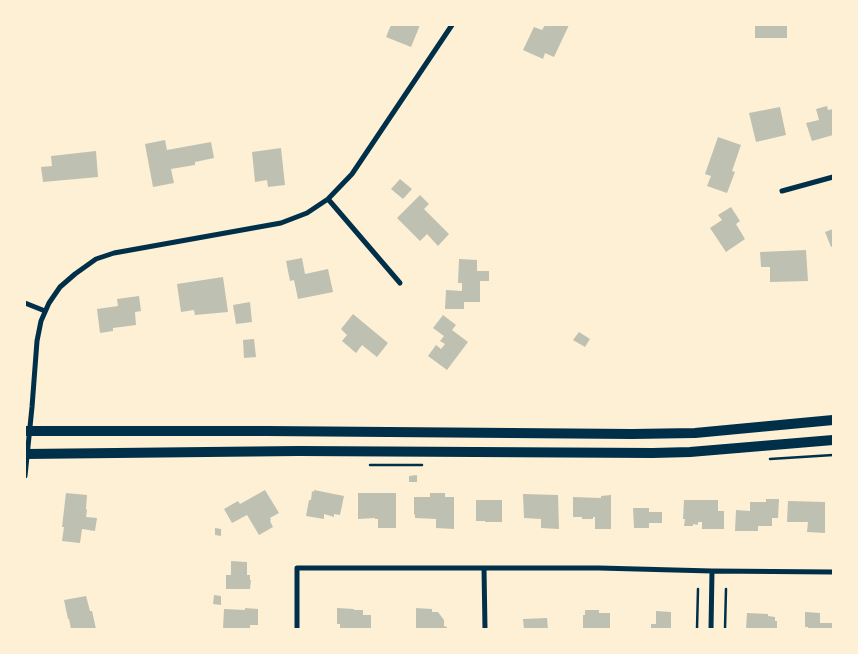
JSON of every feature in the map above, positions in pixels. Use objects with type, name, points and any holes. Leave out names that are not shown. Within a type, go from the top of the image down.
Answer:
[{"type":"main road","points":[[27,431],[632,434],[695,433],[833,420]]},
{"type":"main road","points":[[26,454],[298,451],[653,453],[690,452],[833,440]]},
{"type":"street","points":[[25,476],[26,454],[29,443],[27,431],[37,340],[45,311],[60,287],[96,259],[114,253],[281,223],[307,213],[328,199],[352,174],[452,25]]},
{"type":"street","points":[[782,191],[833,177]]},
{"type":"street","points":[[328,199],[400,283]]},
{"type":"street","points":[[25,303],[45,311]]},
{"type":"street","points":[[296,629],[297,568],[598,568],[833,572]]},
{"type":"street","points":[[484,568],[485,629]]},
{"type":"street","points":[[711,629],[712,571]]},
{"type":"path","points":[[697,629],[698,588]]},
{"type":"path","points":[[725,629],[726,588]]},
{"type":"building","points":[[391,25],[420,25],[411,47],[386,37]]},
{"type":"building","points":[[545,25],[569,25],[554,57],[545,53],[543,59],[523,50],[534,27],[542,30]]},
{"type":"building","points":[[755,25],[787,25],[787,38],[755,38]]},
{"type":"building","points":[[827,106],[828,110],[833,109],[833,135],[812,141],[806,123],[819,120],[816,109]]},
{"type":"building","points":[[780,107],[786,135],[756,142],[749,113]]},
{"type":"building","points":[[718,137],[741,145],[732,171],[735,172],[727,193],[707,186],[711,176],[705,174]]},
{"type":"building","points":[[165,140],[167,150],[211,142],[214,158],[195,162],[195,165],[171,169],[174,183],[153,187],[145,144]]},
{"type":"building","points":[[281,148],[285,185],[268,187],[267,180],[255,182],[252,152]]},
{"type":"building","points":[[96,151],[98,177],[43,182],[41,167],[52,166],[51,156]]},
{"type":"building","points":[[400,179],[412,189],[403,199],[391,189]]},
{"type":"building","points":[[420,195],[429,204],[424,209],[449,234],[438,246],[427,234],[420,241],[397,218]]},
{"type":"building","points":[[731,207],[740,221],[736,224],[745,239],[726,252],[710,228],[722,220],[718,215]]},
{"type":"building","points":[[833,229],[833,246],[831,247],[825,232]]},
{"type":"building","points":[[806,250],[808,281],[770,282],[770,267],[761,267],[760,252]]},
{"type":"building","points":[[302,258],[305,274],[328,269],[333,292],[298,299],[294,280],[290,281],[286,261]]},
{"type":"building","points":[[459,259],[477,260],[477,271],[489,271],[489,281],[480,281],[480,302],[464,302],[464,309],[445,309],[446,290],[462,291],[462,283],[458,283]]},
{"type":"building","points":[[223,277],[228,312],[195,315],[194,310],[181,312],[177,284]]},
{"type":"building","points":[[139,296],[141,311],[135,312],[136,325],[113,328],[113,331],[100,333],[97,309],[118,306],[117,299]]},
{"type":"building","points":[[250,302],[252,322],[236,324],[233,305]]},
{"type":"building","points":[[353,314],[388,343],[377,357],[362,345],[356,353],[342,341],[347,335],[341,329]]},
{"type":"building","points":[[443,315],[456,325],[452,330],[468,342],[447,370],[428,356],[436,345],[441,349],[445,344],[440,341],[444,336],[433,328]]},
{"type":"building","points":[[579,332],[590,339],[585,347],[573,340]]},
{"type":"building","points":[[254,339],[256,357],[244,358],[243,340]]},
{"type":"building","points":[[417,475],[417,482],[409,482],[409,476]]},
{"type":"building","points":[[265,490],[279,513],[270,518],[273,527],[259,535],[247,515],[232,523],[224,509],[238,501],[240,504]]},
{"type":"building","points":[[314,490],[344,496],[340,515],[334,514],[334,517],[324,514],[324,519],[306,516],[309,500],[311,500],[312,491],[314,492]]},
{"type":"building","points":[[66,493],[87,495],[86,517],[97,518],[95,531],[82,529],[80,543],[62,541]]},
{"type":"building","points":[[358,493],[396,493],[396,528],[378,528],[378,519],[375,518],[358,519]]},
{"type":"building","points":[[430,493],[445,493],[445,497],[454,497],[454,529],[436,528],[436,519],[415,518],[414,497],[430,497]]},
{"type":"building","points":[[523,494],[558,495],[559,529],[541,528],[541,519],[524,518]]},
{"type":"building","points":[[611,495],[611,529],[595,529],[595,517],[593,519],[582,519],[582,517],[573,517],[573,497],[601,498],[601,496]]},
{"type":"building","points":[[766,499],[779,499],[778,518],[772,518],[772,526],[758,526],[758,531],[735,531],[736,510],[750,511],[750,502],[766,502]]},
{"type":"building","points":[[476,500],[502,500],[502,522],[476,521]]},
{"type":"building","points":[[684,500],[718,500],[718,511],[724,511],[724,529],[702,529],[702,522],[698,522],[698,525],[684,526]]},
{"type":"building","points":[[788,501],[825,502],[825,533],[807,532],[808,522],[787,522]]},
{"type":"building","points":[[633,508],[649,508],[649,512],[662,512],[662,523],[649,523],[649,528],[634,528]]},
{"type":"building","points":[[215,528],[221,529],[221,536],[215,535]]},
{"type":"building","points":[[231,561],[247,562],[247,575],[250,575],[251,580],[250,589],[226,589],[226,575],[231,575]]},
{"type":"building","points":[[214,595],[221,596],[221,605],[213,604]]},
{"type":"building","points":[[86,596],[96,629],[71,629],[64,600]]},
{"type":"building","points":[[245,608],[258,609],[258,625],[250,625],[250,629],[223,629],[224,609],[245,610]]},
{"type":"building","points":[[337,608],[363,610],[363,615],[371,615],[371,629],[340,629],[340,624],[337,624]]},
{"type":"building","points":[[416,608],[432,609],[432,612],[438,612],[444,620],[444,626],[447,629],[416,629]]},
{"type":"building","points":[[585,610],[599,610],[599,613],[610,613],[610,629],[583,629]]},
{"type":"building","points":[[656,611],[671,612],[671,629],[651,629],[651,624],[656,624]]},
{"type":"building","points":[[805,612],[820,613],[820,623],[832,623],[832,629],[808,629],[808,627],[805,627]]},
{"type":"building","points":[[747,613],[768,614],[768,616],[775,617],[777,629],[746,629]]},
{"type":"building","points":[[547,618],[548,629],[524,629],[523,619]]}]
